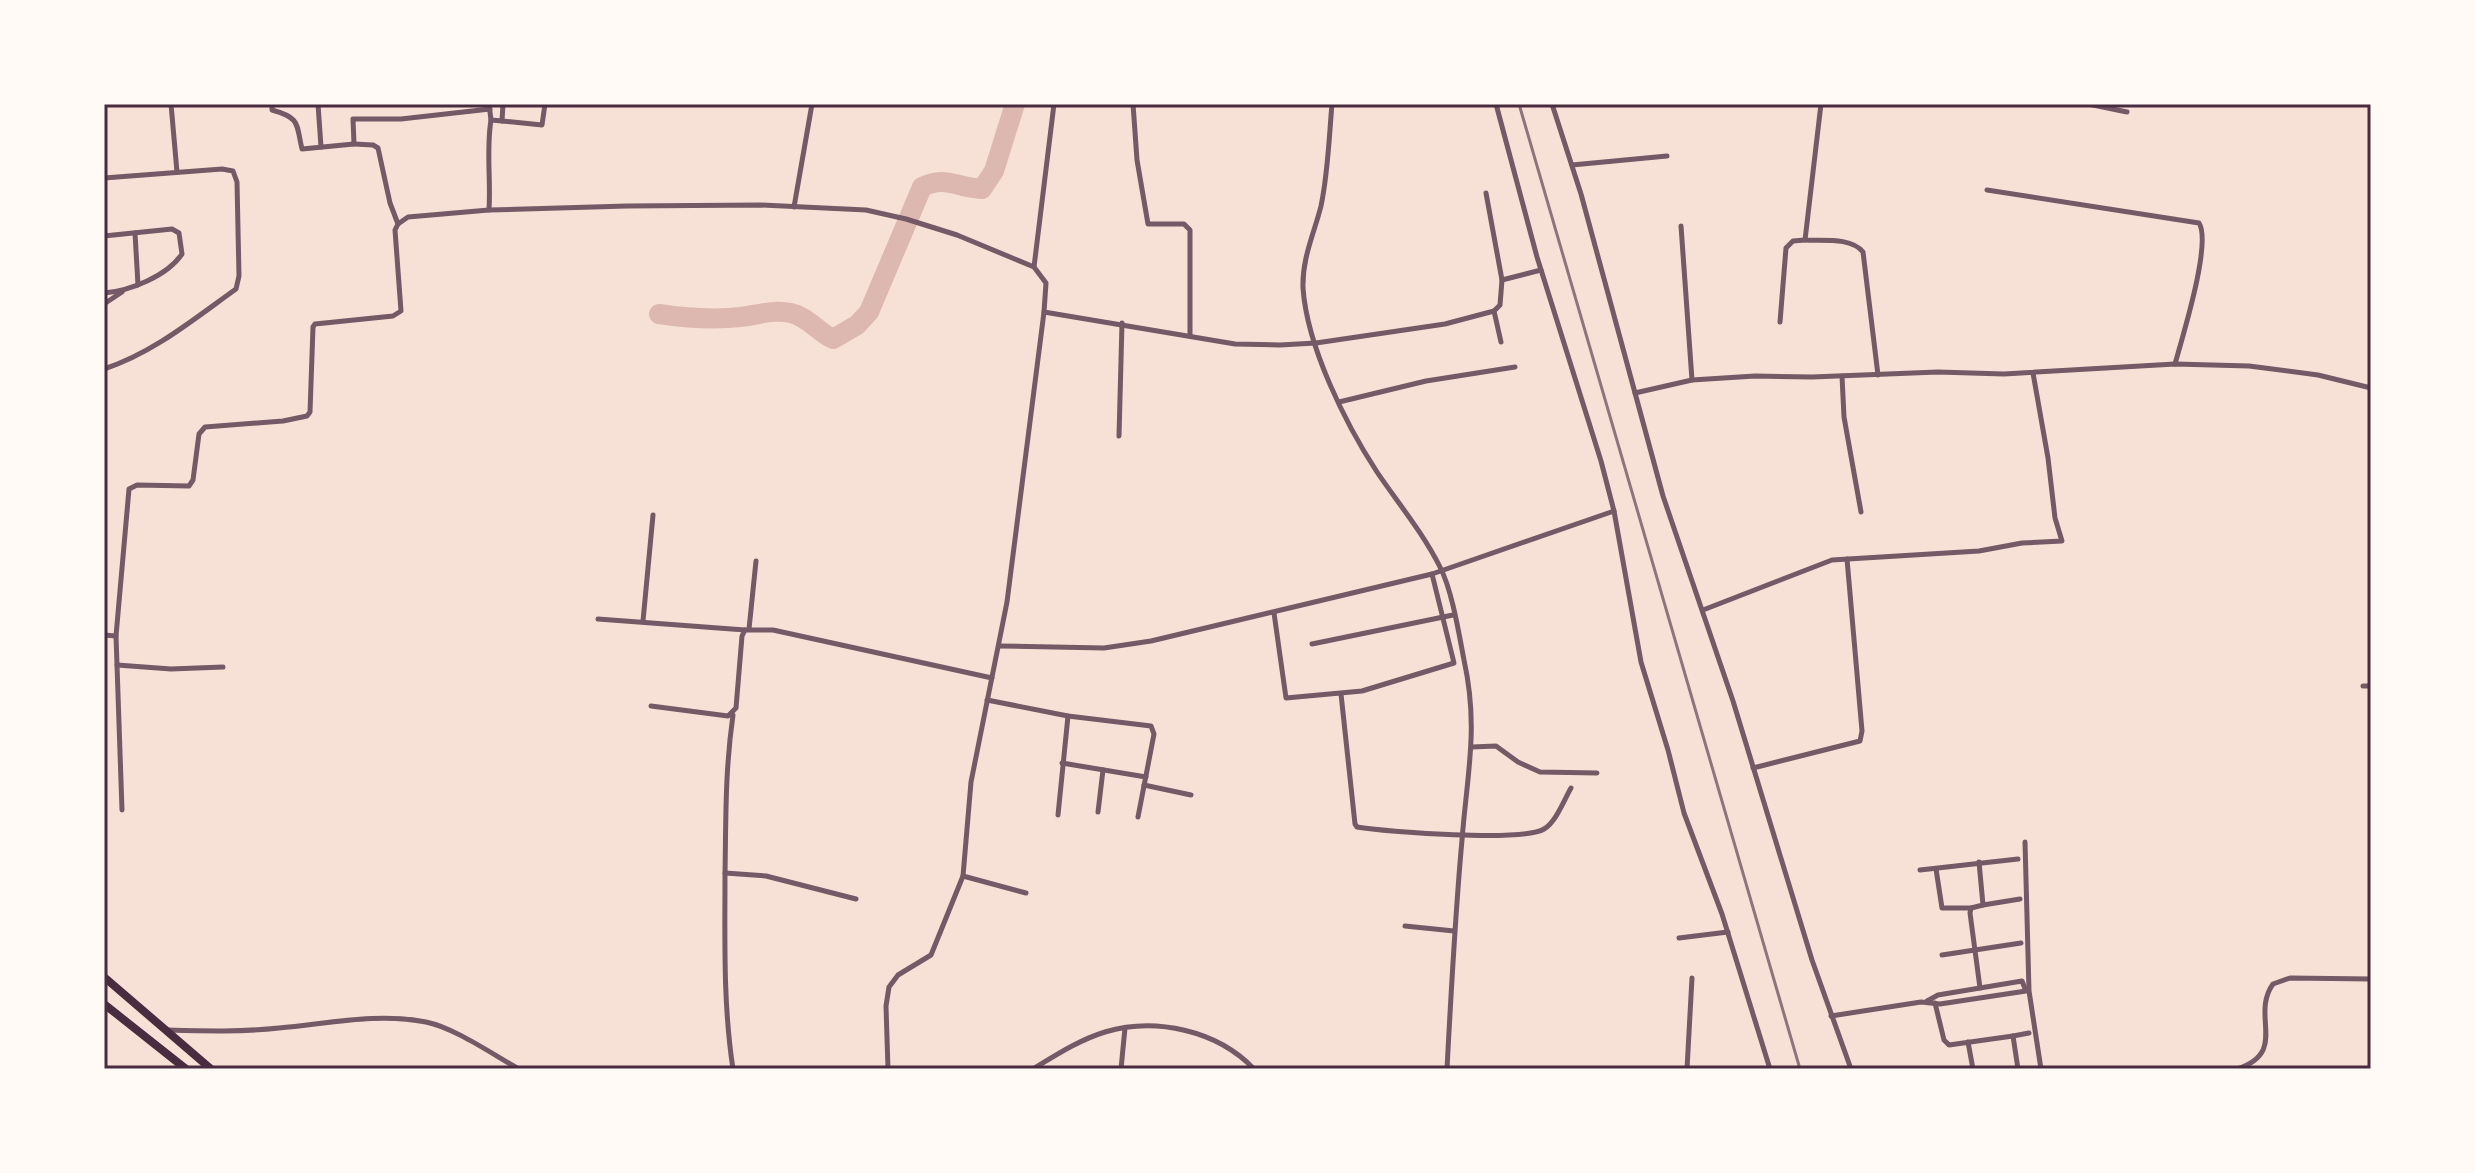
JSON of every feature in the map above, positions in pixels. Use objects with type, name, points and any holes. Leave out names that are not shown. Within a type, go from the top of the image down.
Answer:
[{"type":"highway","points":[[104,977],[211,1069]]},
{"type":"highway","points":[[104,1004],[186,1069]]},
{"type":"street","points":[[171,104],[177,172]]},
{"type":"street","points":[[272,104],[272,110],[287,114],[299,125],[302,149],[354,144],[378,148],[398,224]]},
{"type":"street","points":[[318,104],[321,147]]},
{"type":"street","points":[[502,121],[503,104]]},
{"type":"street","points":[[491,120],[542,125],[545,104]]},
{"type":"street","points":[[794,207],[812,104]]},
{"type":"street","points":[[1034,267],[1054,104]]},
{"type":"street","points":[[1133,104],[1137,160],[1148,224],[1184,224],[1190,230],[1190,335]]},
{"type":"street","points":[[1332,104],[1326,181],[1304,260],[1305,302],[1316,343],[1339,402],[1376,470],[1442,571],[1472,700],[1472,747],[1454,931],[1447,1069]]},
{"type":"street","points":[[1496,104],[1541,270],[1594,436],[1614,511],[1641,662],[1688,826],[1728,932],[1770,1069]]},
{"type":"street","points":[[1552,104],[1572,165],[1663,496],[1703,610],[1831,1016],[1851,1069]]},
{"type":"street","points":[[1805,240],[1821,104]]},
{"type":"street","points":[[2088,104],[2127,112]]},
{"type":"street","points":[[354,144],[353,119],[401,119],[490,107],[489,210]]},
{"type":"street","points":[[1572,165],[1667,156]]},
{"type":"street","points":[[104,178],[230,169],[236,173],[238,284],[236,289],[142,354],[104,369]]},
{"type":"street","points":[[1987,190],[2199,223],[2204,236],[2193,299],[2175,364]]},
{"type":"street","points":[[1044,312],[1254,345],[1316,343],[1445,324],[1494,311],[1500,305],[1502,280],[1486,193]]},
{"type":"street","points":[[122,810],[116,636],[129,489],[137,485],[189,486],[193,480],[199,434],[205,427],[307,416],[310,412],[315,324],[393,316],[401,311],[395,230],[408,217],[489,210],[627,206],[794,207],[866,210],[957,235],[1034,267],[1046,283],[1044,312],[1007,602],[971,782],[963,876],[931,955],[898,975],[889,987],[886,1006],[888,1069]]},
{"type":"street","points":[[1681,226],[1692,380]]},
{"type":"street","points":[[104,236],[166,228],[177,230],[182,246],[180,259],[104,304]]},
{"type":"street","points":[[135,233],[138,286]]},
{"type":"street","points":[[1780,322],[1786,248],[1793,241],[1858,245],[1863,252],[1878,375]]},
{"type":"street","points":[[1502,280],[1541,270]]},
{"type":"street","points":[[104,293],[122,292]]},
{"type":"street","points":[[1494,311],[1501,342]]},
{"type":"street","points":[[1119,436],[1122,323]]},
{"type":"street","points":[[1635,393],[1692,380],[1755,376],[2033,373],[2175,364],[2249,366],[2318,375],[2371,388]]},
{"type":"street","points":[[1339,402],[1426,381],[1515,367]]},
{"type":"street","points":[[1703,610],[1776,583],[1816,564],[2062,541],[2055,518],[2033,373]]},
{"type":"street","points":[[1842,376],[1844,417],[1861,512]]},
{"type":"street","points":[[999,646],[1129,646],[1432,574],[1614,511]]},
{"type":"street","points":[[643,621],[653,515]]},
{"type":"street","points":[[1753,768],[1860,741],[1862,731],[1847,559]]},
{"type":"street","points":[[733,1069],[725,978],[726,763],[736,708],[742,636],[747,630],[756,561]]},
{"type":"street","points":[[1432,574],[1454,663]]},
{"type":"street","points":[[1274,613],[1286,698],[1362,691],[1465,660]]},
{"type":"street","points":[[1312,644],[1453,615]]},
{"type":"street","points":[[598,619],[773,630],[992,678]]},
{"type":"street","points":[[104,635],[116,636]]},
{"type":"street","points":[[117,665],[181,669],[223,667]]},
{"type":"street","points":[[2363,686],[2371,686]]},
{"type":"street","points":[[1341,694],[1357,827],[1462,835],[1540,831],[1551,822],[1571,788]]},
{"type":"street","points":[[987,700],[1068,716],[1151,726],[1154,734],[1138,817]]},
{"type":"street","points":[[651,706],[728,716],[733,714]]},
{"type":"street","points":[[1058,815],[1068,716]]},
{"type":"street","points":[[1472,747],[1496,746],[1518,762],[1540,772],[1597,773]]},
{"type":"street","points":[[1062,763],[1146,777]]},
{"type":"street","points":[[1098,812],[1103,770]]},
{"type":"street","points":[[1144,785],[1191,795]]},
{"type":"street","points":[[2025,842],[2029,991],[2041,1069]]},
{"type":"street","points":[[1920,870],[2018,859]]},
{"type":"street","points":[[1979,862],[1983,905]]},
{"type":"street","points":[[1936,869],[1942,908],[1971,908],[2020,899]]},
{"type":"street","points":[[725,873],[766,876],[856,899]]},
{"type":"street","points":[[963,876],[1026,893]]},
{"type":"street","points":[[1971,908],[1978,989],[1976,998]]},
{"type":"street","points":[[1405,926],[1454,931]]},
{"type":"street","points":[[1679,938],[1728,932]]},
{"type":"street","points":[[1942,955],[2021,943]]},
{"type":"street","points":[[1687,1069],[1692,978]]},
{"type":"street","points":[[2237,1069],[2254,1062],[2264,1051],[2266,1001],[2273,984],[2290,978],[2371,979]]},
{"type":"street","points":[[1831,1016],[2026,991],[2022,981],[1932,1001]]},
{"type":"street","points":[[1988,987],[1990,996]]},
{"type":"street","points":[[1932,1001],[1947,1043],[1952,1046],[2029,1033]]},
{"type":"street","points":[[168,1030],[275,1029],[369,1018],[404,1019],[429,1022],[519,1069]]},
{"type":"street","points":[[1033,1069],[1104,1032],[1155,1025],[1185,1030],[1210,1039],[1246,1060],[1254,1069]]},
{"type":"street","points":[[1121,1069],[1125,1028]]},
{"type":"street","points":[[2013,1036],[2018,1069]]},
{"type":"street","points":[[1968,1042],[1973,1069]]},
{"type":"waterway","points":[[659,314],[721,318],[791,313],[833,339],[857,325],[869,312],[922,187],[945,182],[982,189],[994,171],[1015,104]]},
{"type":"railway","points":[[1519,104],[1800,1069]]}]
